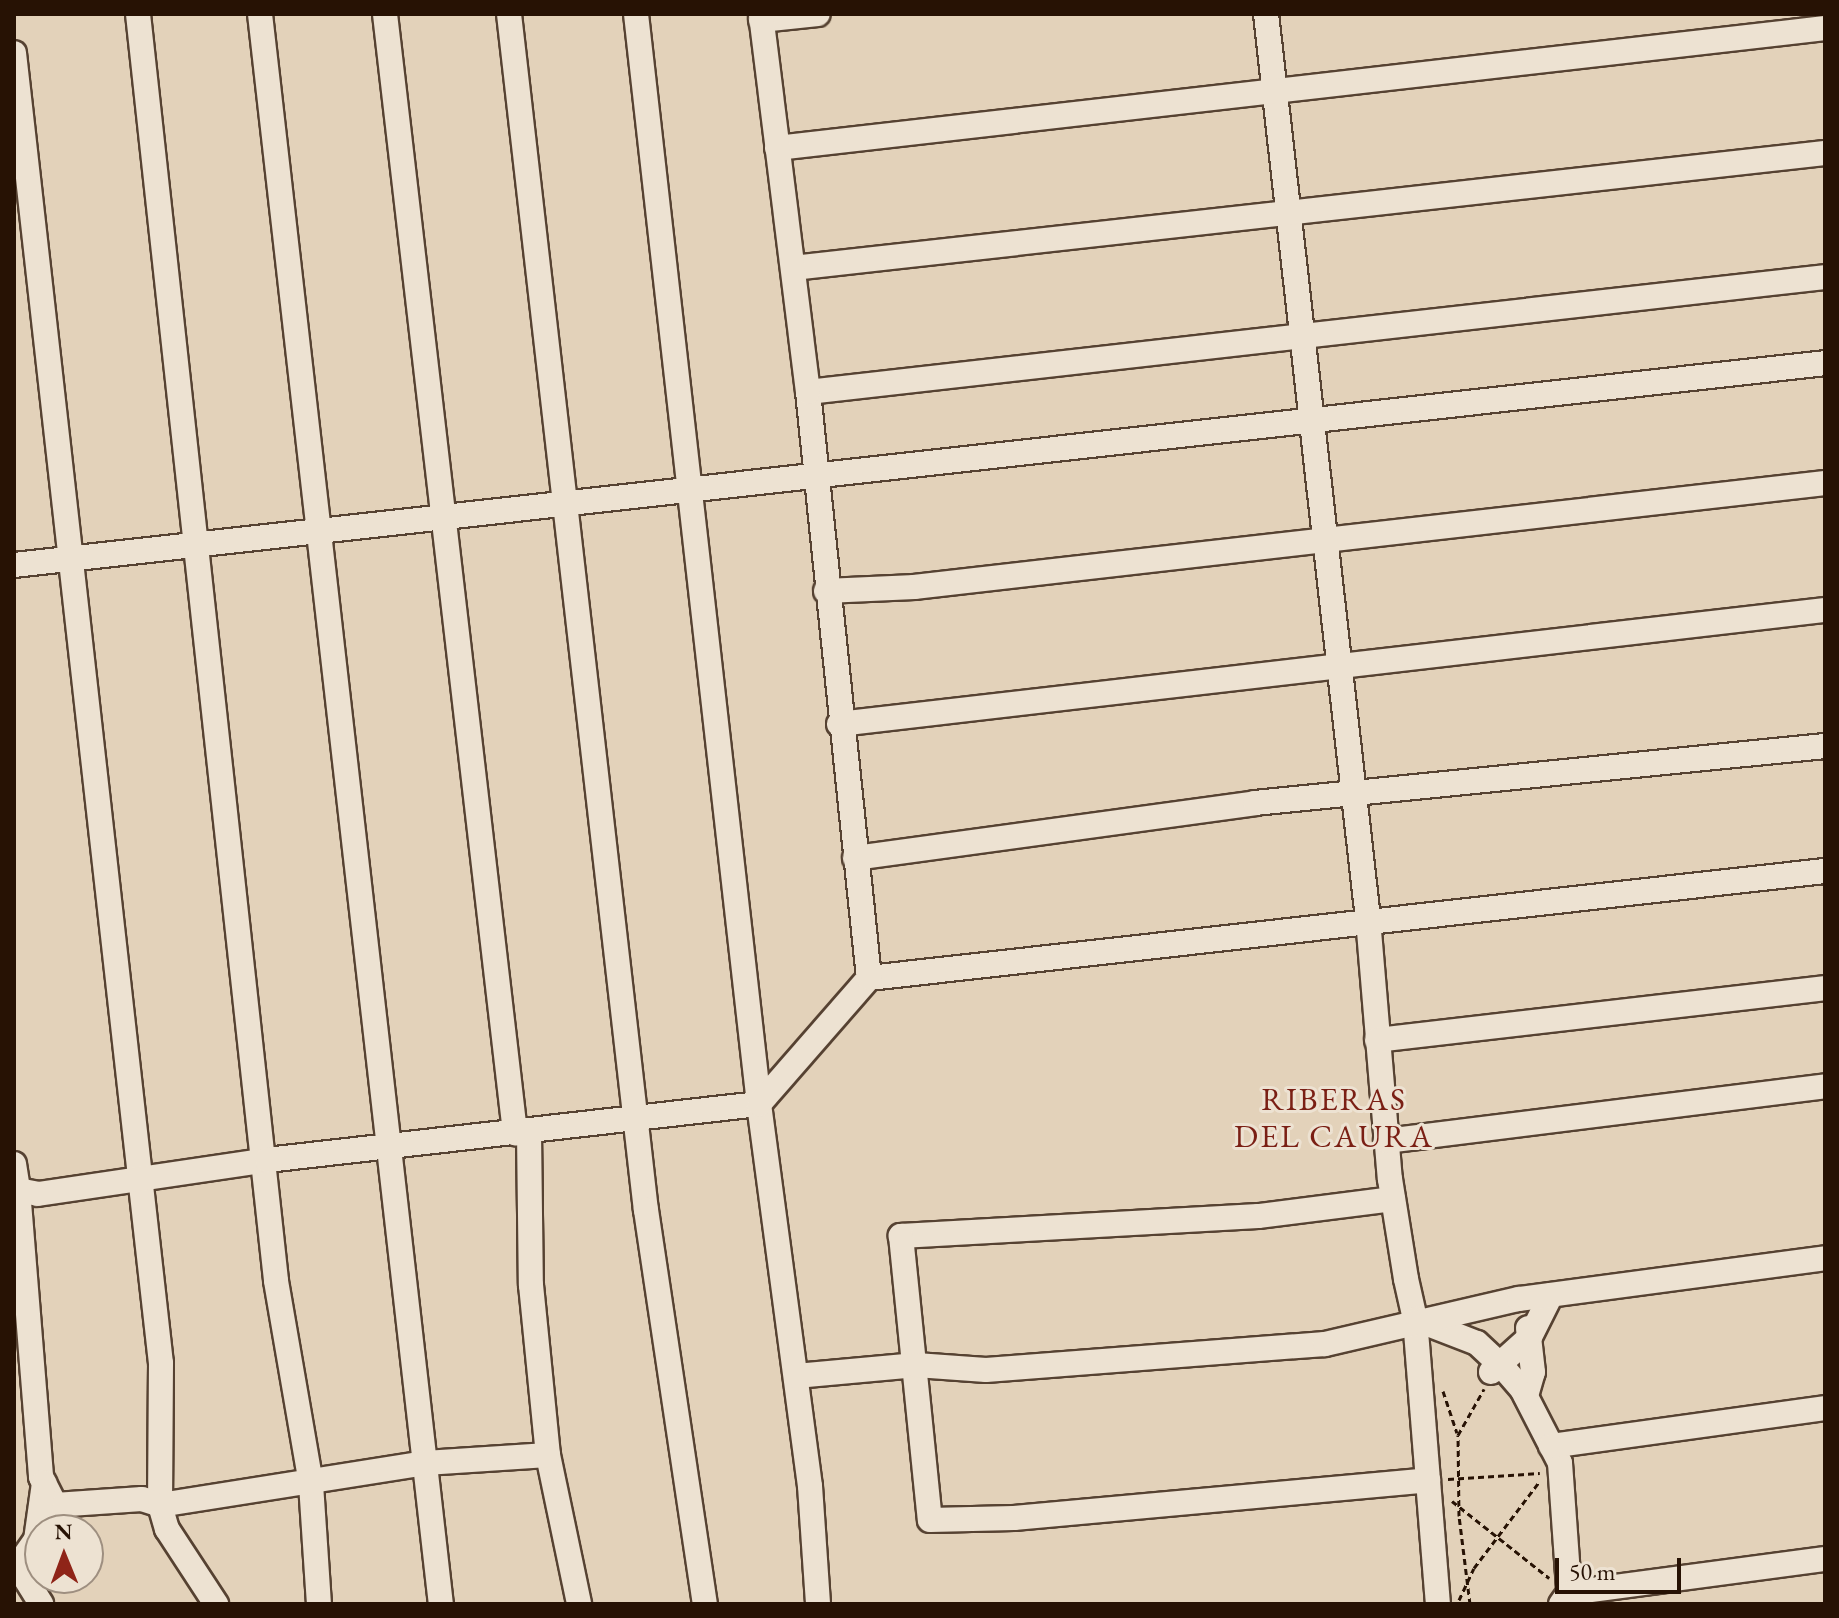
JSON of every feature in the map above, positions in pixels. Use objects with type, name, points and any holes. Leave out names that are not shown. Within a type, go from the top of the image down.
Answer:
[{"type":"street","points":[[138,14],[267,1160],[276,1281],[311,1484],[319,1604]]},
{"type":"street","points":[[260,14],[441,1604]]},
{"type":"street","points":[[385,14],[441,516],[522,1132],[531,1285],[548,1455],[579,1604]]},
{"type":"street","points":[[509,14],[568,502],[637,1119],[683,1484],[705,1604]]},
{"type":"street","points":[[636,14],[693,489],[759,1104],[796,1376],[818,1604]]},
{"type":"street","points":[[818,14],[761,17],[808,392],[839,724],[869,978]]},
{"type":"street","points":[[1266,14],[1289,214],[1299,341],[1326,539],[1368,919],[1386,1141],[1393,1199],[1415,1319],[1438,1604]]},
{"type":"street","points":[[777,148],[1275,88],[1825,28]]},
{"type":"street","points":[[14,53],[161,1363],[160,1505],[167,1529],[216,1604]]},
{"type":"street","points":[[793,268],[1825,153]]},
{"type":"street","points":[[808,392],[1299,341],[1825,277]]},
{"type":"street","points":[[14,565],[1825,363]]},
{"type":"street","points":[[826,591],[914,587],[1825,483]]},
{"type":"street","points":[[839,724],[1825,610]]},
{"type":"street","points":[[855,858],[1182,812],[1355,797],[1825,746]]},
{"type":"street","points":[[18,1190],[38,1194],[267,1160],[759,1104],[869,978],[1368,919],[1825,871]]},
{"type":"street","points":[[1377,1040],[1825,988]]},
{"type":"street","points":[[1386,1141],[1825,1086]]},
{"type":"street","points":[[14,1164],[44,1483],[36,1540],[17,1570],[41,1604]]},
{"type":"street","points":[[1393,1199],[1258,1216],[901,1236],[930,1520],[1014,1518],[1428,1480]]},
{"type":"street","points":[[796,1376],[916,1365],[986,1370],[1325,1344],[1415,1319],[1519,1299],[1825,1258]]},
{"type":"street","points":[[1496,1369],[1530,1337],[1551,1295]]},
{"type":"street","points":[[1519,1299],[1530,1337],[1533,1372],[1526,1396]]},
{"type":"street","points":[[1415,1319],[1477,1343],[1496,1369],[1526,1396],[1562,1472],[1567,1600],[1825,1559]]},
{"type":"street","points":[[1551,1446],[1825,1408]]},
{"type":"street","points":[[44,1483],[55,1505],[142,1499],[160,1505],[311,1484],[425,1463],[548,1455]]},
{"type":"path","points":[[1470,1604],[1465,1588],[1457,1478],[1458,1435],[1496,1369]]},
{"type":"path","points":[[1428,1480],[1562,1472]]},
{"type":"path","points":[[1458,1604],[1495,1538],[1523,1498],[1541,1480],[1562,1472]]},
{"type":"path","points":[[1428,1480],[1567,1600]]},
{"type":"district","name":"RIBERAS DEL CAURA","points":[[1334,1118]]}]
